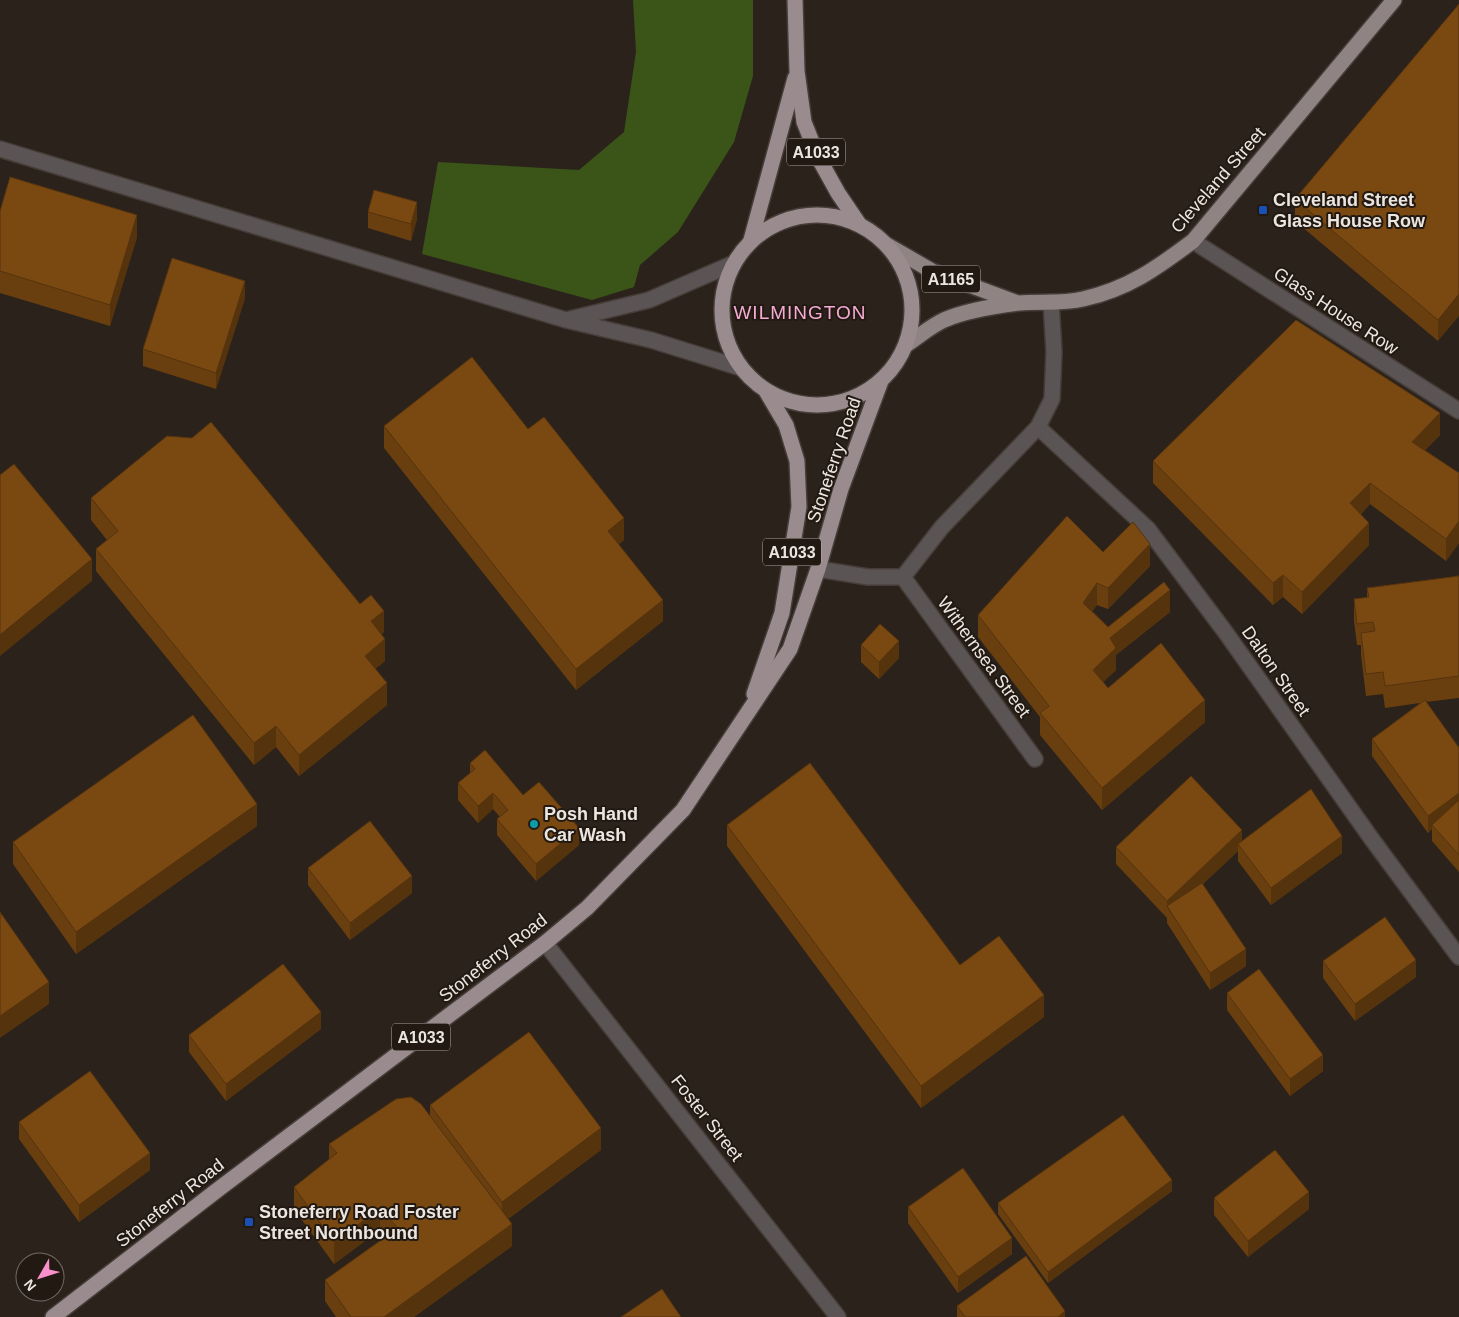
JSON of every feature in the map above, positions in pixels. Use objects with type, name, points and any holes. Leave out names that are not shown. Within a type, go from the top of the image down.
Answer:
[{"type":"highway","name":"A1033","points":[[796,0],[797,71],[804,122],[818,157],[838,193],[859,224]]},
{"type":"highway","name":"A1033","points":[[751,240],[797,71]]},
{"type":"highway","points":[[802,215],[831,215],[859,224],[874,233],[887,245],[902,267],[910,292],[912,319],[906,345],[896,364],[881,381],[855,398],[825,405],[794,403],[766,391],[752,381],[741,368],[727,344],[721,317],[723,290],[732,264],[751,240],[774,224],[802,215]]},
{"type":"highway","name":"Stoneferry Road","points":[[53,1317],[545,942],[586,908],[683,810],[790,649],[818,569],[841,488],[881,381]]},
{"type":"highway","name":"Stoneferry Road","points":[[747,714],[782,613],[799,507],[796,461],[786,425],[766,391]]},
{"type":"main road","name":"Cleveland Street","points":[[906,345],[944,320],[980,309],[1082,299],[1114,290],[1139,279],[1193,241],[1394,0]]},
{"type":"main road","name":"Cleveland Street","points":[[887,245],[932,271],[1019,304]]},
{"type":"street","points":[[0,149],[566,320],[651,340],[741,368]]},
{"type":"street","name":"Glass House Row","points":[[1193,241],[1459,411]]},
{"type":"street","points":[[566,320],[648,300],[732,264]]},
{"type":"street","points":[[818,569],[868,577],[903,577],[942,527],[1038,427],[1052,399],[1054,352],[1051,302]]},
{"type":"street","name":"Dalton Street","points":[[1038,427],[1148,529],[1226,632],[1371,838],[1459,957]]},
{"type":"street","name":"Withernsea Street","points":[[903,577],[1035,759]]},
{"type":"street","name":"Foster Street","points":[[545,942],[838,1317]]},
{"type":"green space","points":[[633,0],[753,0],[753,76],[734,142],[678,232],[640,265],[634,287],[592,300],[422,254],[438,162],[579,170],[624,132],[636,52]]},
{"type":"building","points":[[1459,4],[1459,294],[1438,320],[1295,199]]},
{"type":"building","points":[[10,177],[137,215],[110,305],[0,271],[0,211]]},
{"type":"building","points":[[374,190],[417,202],[411,224],[368,212]]},
{"type":"building","points":[[172,258],[245,281],[216,373],[143,349]]},
{"type":"building","points":[[1296,320],[1440,413],[1412,442],[1459,473],[1459,521],[1446,539],[1370,483],[1350,503],[1369,523],[1302,592],[1283,575],[1273,583],[1153,461]]},
{"type":"building","points":[[472,357],[528,429],[544,417],[624,518],[608,531],[663,600],[576,669],[384,426]]},
{"type":"building","points":[[211,422],[360,604],[371,595],[384,611],[371,621],[385,639],[365,656],[387,683],[299,755],[276,726],[254,743],[96,549],[118,531],[91,498],[167,436],[192,438]]},
{"type":"building","points":[[14,464],[92,559],[0,635],[0,475]]},
{"type":"building","points":[[1067,516],[1103,552],[1133,522],[1150,544],[1108,588],[1097,583],[1083,603],[1108,627],[1164,582],[1170,590],[1110,638],[1116,648],[1093,670],[1108,688],[1161,643],[1205,700],[1102,788],[1040,713],[1049,706],[978,615]]},
{"type":"building","points":[[1459,576],[1459,676],[1385,686],[1383,672],[1366,674],[1361,633],[1375,631],[1373,622],[1357,624],[1354,599],[1369,597],[1367,588]]},
{"type":"building","points":[[880,624],[899,641],[879,662],[861,645]]},
{"type":"building","points":[[1425,700],[1459,748],[1459,793],[1428,816],[1372,739]]},
{"type":"building","points":[[193,715],[257,804],[76,932],[13,842]]},
{"type":"building","name":"Posh Hand Car Wash","points":[[485,750],[523,795],[539,782],[579,828],[536,864],[497,819],[508,810],[493,793],[478,806],[458,783],[475,769],[470,763]]},
{"type":"building","points":[[810,763],[960,965],[999,936],[1044,995],[921,1086],[727,825]]},
{"type":"building","points":[[1191,776],[1242,830],[1167,901],[1116,847]]},
{"type":"building","points":[[1311,789],[1342,836],[1271,888],[1238,844]]},
{"type":"building","points":[[1459,800],[1459,855],[1432,825]]},
{"type":"building","points":[[370,821],[412,876],[350,923],[308,868]]},
{"type":"building","points":[[1202,883],[1246,949],[1210,973],[1167,906]]},
{"type":"building","points":[[0,912],[49,982],[0,1016]]},
{"type":"building","points":[[1385,917],[1416,960],[1355,1004],[1323,961]]},
{"type":"building","points":[[283,964],[321,1012],[226,1084],[189,1035]]},
{"type":"building","points":[[1259,969],[1323,1055],[1290,1079],[1227,993]]},
{"type":"building","points":[[529,1032],[601,1128],[502,1202],[430,1105]]},
{"type":"building","points":[[90,1071],[150,1153],[79,1205],[19,1122]]},
{"type":"building","points":[[411,1097],[421,1104],[512,1224],[384,1317],[351,1317],[325,1280],[398,1228],[380,1209],[334,1242],[294,1187],[337,1153],[329,1144],[396,1099]]},
{"type":"building","points":[[1123,1115],[1172,1180],[1048,1272],[998,1203]]},
{"type":"building","points":[[1275,1150],[1309,1192],[1248,1241],[1214,1198]]},
{"type":"building","points":[[963,1168],[1012,1238],[958,1277],[908,1207]]},
{"type":"building","points":[[1026,1256],[1065,1311],[1058,1317],[965,1317],[957,1306]]},
{"type":"building","points":[[662,1289],[681,1317],[621,1317]]},
{"type":"place","name":"Cleveland Street Glass House Row","points":[[1263,210]]},
{"type":"place","name":"Posh Hand Car Wash","points":[[534,824]]},
{"type":"place","name":"Stoneferry Road Foster Street Northbound","points":[[249,1222]]},
{"type":"district","name":"WILMINGTON","points":[[800,312]]}]
